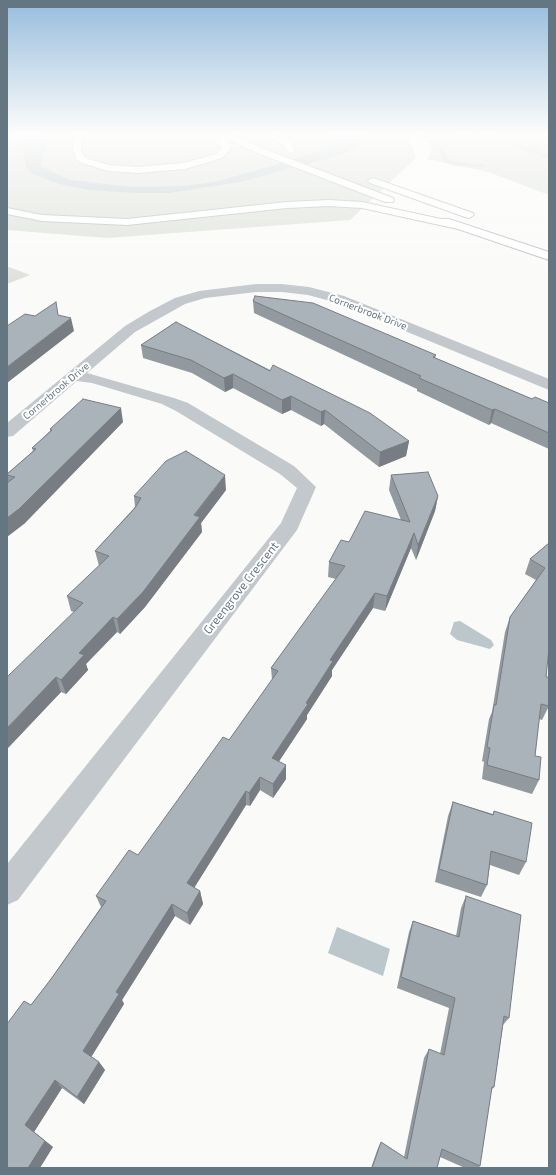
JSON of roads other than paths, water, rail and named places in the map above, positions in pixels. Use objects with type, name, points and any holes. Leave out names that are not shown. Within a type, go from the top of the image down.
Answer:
[{"type":"highway","points":[[360,189],[458,226],[549,256]]},
{"type":"highway","points":[[394,189],[483,220]]},
{"type":"highway","points":[[7,212],[42,218],[92,222],[127,222],[287,205],[329,203],[362,205],[458,226]]},
{"type":"street","name":"Cornerbrook Drive","points":[[7,432],[130,329],[180,301],[204,294],[256,288],[282,288],[310,291],[339,299],[549,385]]},
{"type":"street","name":"Greengrove Crescent","points":[[7,889],[290,525],[307,488],[287,470],[182,407],[168,401],[94,379],[75,376]]}]
